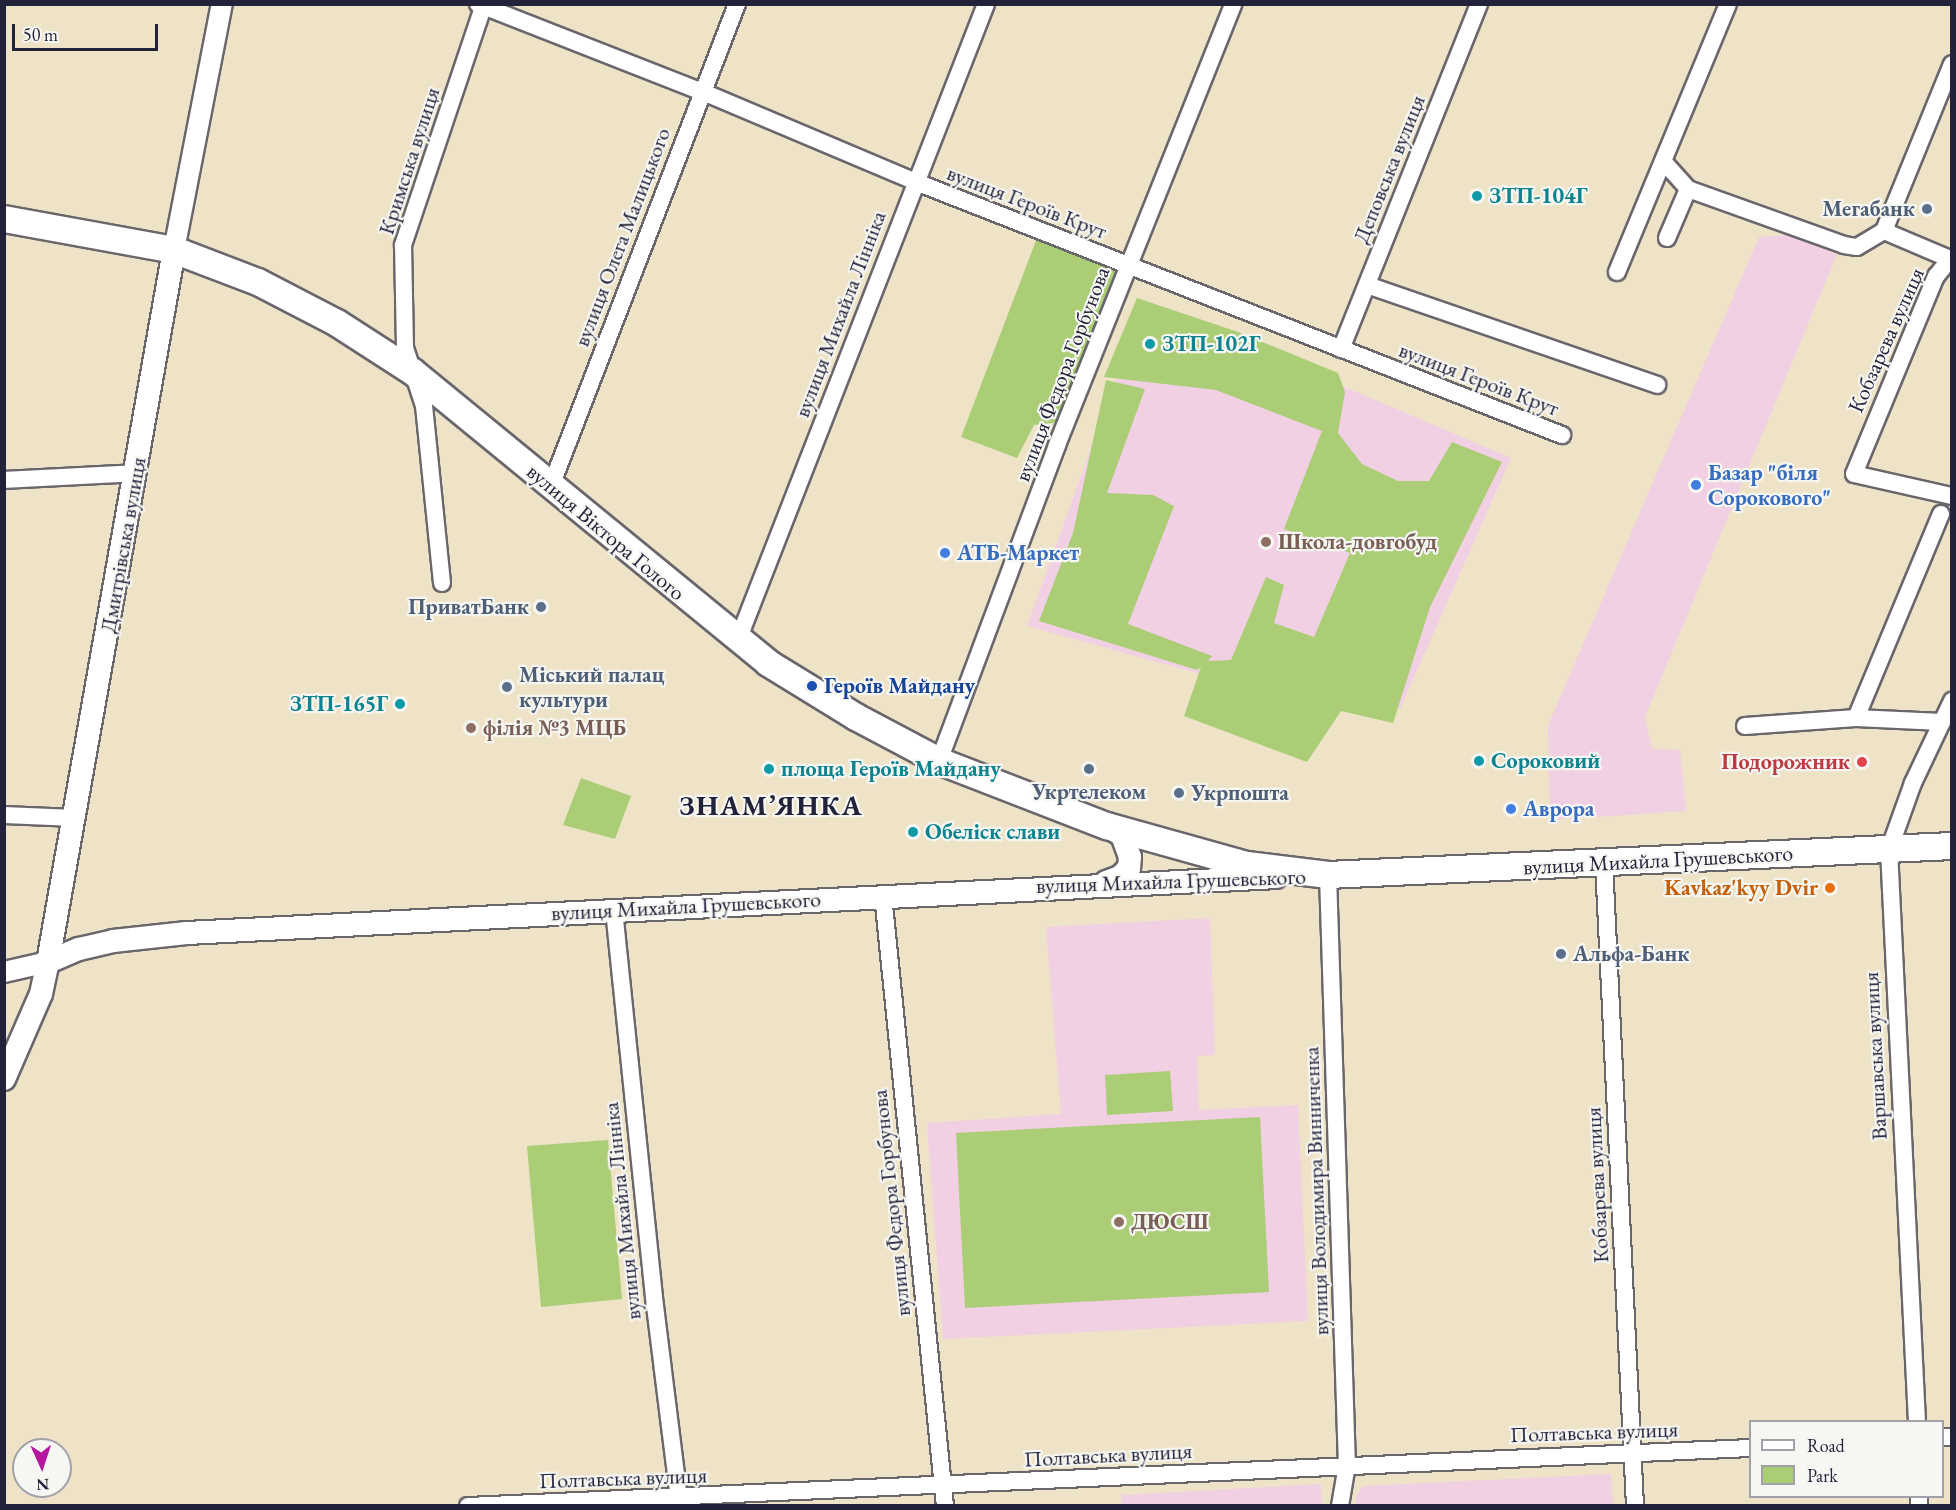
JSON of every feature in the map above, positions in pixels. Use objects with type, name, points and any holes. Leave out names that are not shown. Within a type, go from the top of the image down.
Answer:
[{"type":"main road","name":"вулиця Віктора Голого","points":[[4,219],[174,250],[258,282],[299,302],[413,372],[735,638],[856,717],[939,761],[1107,826],[1211,856]]},
{"type":"main road","name":"Дмитрівська вулиця","points":[[4,1079],[40,994],[48,962],[174,250]]},
{"type":"main road","points":[[1104,883],[1120,877],[1128,868],[1130,858],[1122,835],[1107,826]]},
{"type":"main road","name":"вулиця Михайла Грушевського","points":[[48,962],[79,949],[113,941],[187,933],[1104,883],[1604,863],[1952,846]]},
{"type":"main road","name":"вулиця Михайла Грушевського","points":[[1211,856],[1328,875]]},
{"type":"street","name":"Дмитрівська вулиця","points":[[174,250],[222,4]]},
{"type":"street","name":"вулиця Олега Малицького","points":[[550,486],[736,4]]},
{"type":"street","name":"вулиця Михайла Лінніка","points":[[735,638],[743,627],[986,4]]},
{"type":"street","name":"вулиця Федора Горбунова","points":[[939,761],[1128,266],[1233,4]]},
{"type":"street","name":"Деповська вулиця","points":[[1341,349],[1479,4]]},
{"type":"street","points":[[1617,272],[1728,4]]},
{"type":"street","name":"вулиця Героїв Крут","points":[[482,5],[703,92],[916,182],[1562,435]]},
{"type":"street","name":"Кримська вулиця","points":[[442,583],[424,406],[405,348],[403,245],[482,5]]},
{"type":"street","points":[[1664,161],[1688,189],[1844,245],[1857,247],[1884,231],[1952,64]]},
{"type":"street","points":[[1667,238],[1688,189]]},
{"type":"street","name":"Кобзарева вулиця","points":[[1884,231],[1950,259],[1936,276],[1854,474],[1952,496]]},
{"type":"street","points":[[1367,285],[1657,385]]},
{"type":"street","points":[[4,480],[136,473]]},
{"type":"street","points":[[1856,718],[1941,514]]},
{"type":"street","name":"Варшавська вулиця","points":[[1917,1420],[1889,850],[1913,783],[1952,702]]},
{"type":"street","points":[[1745,726],[1856,718],[1942,722]]},
{"type":"street","points":[[4,815],[73,818]]},
{"type":"street","name":"Кобзарева вулиця","points":[[1604,863],[1635,1506]]},
{"type":"street","name":"вулиця Володимира Винниченка","points":[[1328,875],[1347,1466],[1340,1506]]},
{"type":"street","name":"вулиця Федора Горбунова","points":[[883,895],[945,1506]]},
{"type":"street","name":"вулиця Михайла Лінніка","points":[[615,910],[654,1295],[680,1502]]},
{"type":"street","points":[[4,972],[48,962]]},
{"type":"street","name":"Полтавська вулиця","points":[[468,1506],[680,1502],[1347,1466],[1749,1448]]},
{"type":"shaded area","name":"Базар \"біля Сорокового\"","points":[[1789,235],[1837,254],[1645,717],[1652,749],[1680,750],[1686,811],[1550,820],[1548,725],[1759,237]]},
{"type":"shaded area","name":"Школа-довгобуд","points":[[1144,301],[1511,458],[1400,709],[1240,685],[1027,626]]},
{"type":"shaded area","name":"ДЮСШ","points":[[1210,918],[1215,1055],[1197,1056],[1199,1110],[1298,1105],[1308,1321],[943,1339],[927,1123],[1061,1114],[1046,927]]},
{"type":"shaded area","points":[[1611,1474],[1613,1505],[1356,1505],[1356,1496],[1363,1486]]},
{"type":"shaded area","points":[[1321,1484],[1322,1505],[1122,1505],[1121,1495]]},
{"type":"green space","points":[[1037,238],[1119,272],[1062,422],[1034,425],[1017,458],[961,437]]},
{"type":"green space","points":[[1137,298],[1238,332],[1338,373],[1345,392],[1338,433],[1362,464],[1398,481],[1429,481],[1452,442],[1502,462],[1430,607],[1393,723],[1341,711],[1307,762],[1184,716],[1201,667],[1197,670],[1039,621],[1073,533],[1106,380],[1145,389],[1107,493],[1153,495],[1174,506],[1128,624],[1212,656],[1208,661],[1231,660],[1266,577],[1284,585],[1274,623],[1314,637],[1350,553],[1284,529],[1322,431],[1216,390],[1104,377]]},
{"type":"green space","points":[[581,778],[631,796],[615,839],[563,825]]},
{"type":"green space","points":[[1170,1071],[1173,1111],[1107,1115],[1105,1075]]},
{"type":"green space","points":[[1260,1117],[1269,1292],[965,1308],[956,1133]]},
{"type":"green space","points":[[608,1140],[622,1299],[541,1307],[527,1146]]},
{"type":"place","name":"ЗТП-104Г","points":[[1477,196]]},
{"type":"place","name":"Мегабанк","points":[[1927,209]]},
{"type":"place","name":"ЗТП-102Г","points":[[1150,344]]},
{"type":"place","name":"Базар \"біля Сорокового\"","points":[[1696,485]]},
{"type":"place","name":"Школа-довгобуд","points":[[1266,542]]},
{"type":"place","name":"АТБ-Маркет","points":[[945,553]]},
{"type":"place","name":"ПриватБанк","points":[[541,607]]},
{"type":"place","name":"Героїв Майдану","points":[[812,686]]},
{"type":"place","name":"Міський палац культури","points":[[507,687]]},
{"type":"place","name":"ЗТП-165Г","points":[[400,704]]},
{"type":"place","name":"філія №3 МЦБ","points":[[471,728]]},
{"type":"place","name":"Сороковий","points":[[1479,761]]},
{"type":"place","name":"Подорожник","points":[[1862,762]]},
{"type":"place","name":"площа Героїв Майдану","points":[[769,769]]},
{"type":"place","name":"Укртелеком","points":[[1089,769]]},
{"type":"place","name":"Укрпошта","points":[[1179,793]]},
{"type":"place","name":"Аврора","points":[[1511,809]]},
{"type":"place","name":"Обеліск слави","points":[[913,832]]},
{"type":"place","name":"Kavkazʹkyy Dvir","points":[[1830,888]]},
{"type":"place","name":"Альфа-Банк","points":[[1561,954]]},
{"type":"place","name":"ДЮСШ","points":[[1119,1222]]},
{"type":"district","name":"ЗНАМ’ЯНКА","points":[[771,805]]}]
